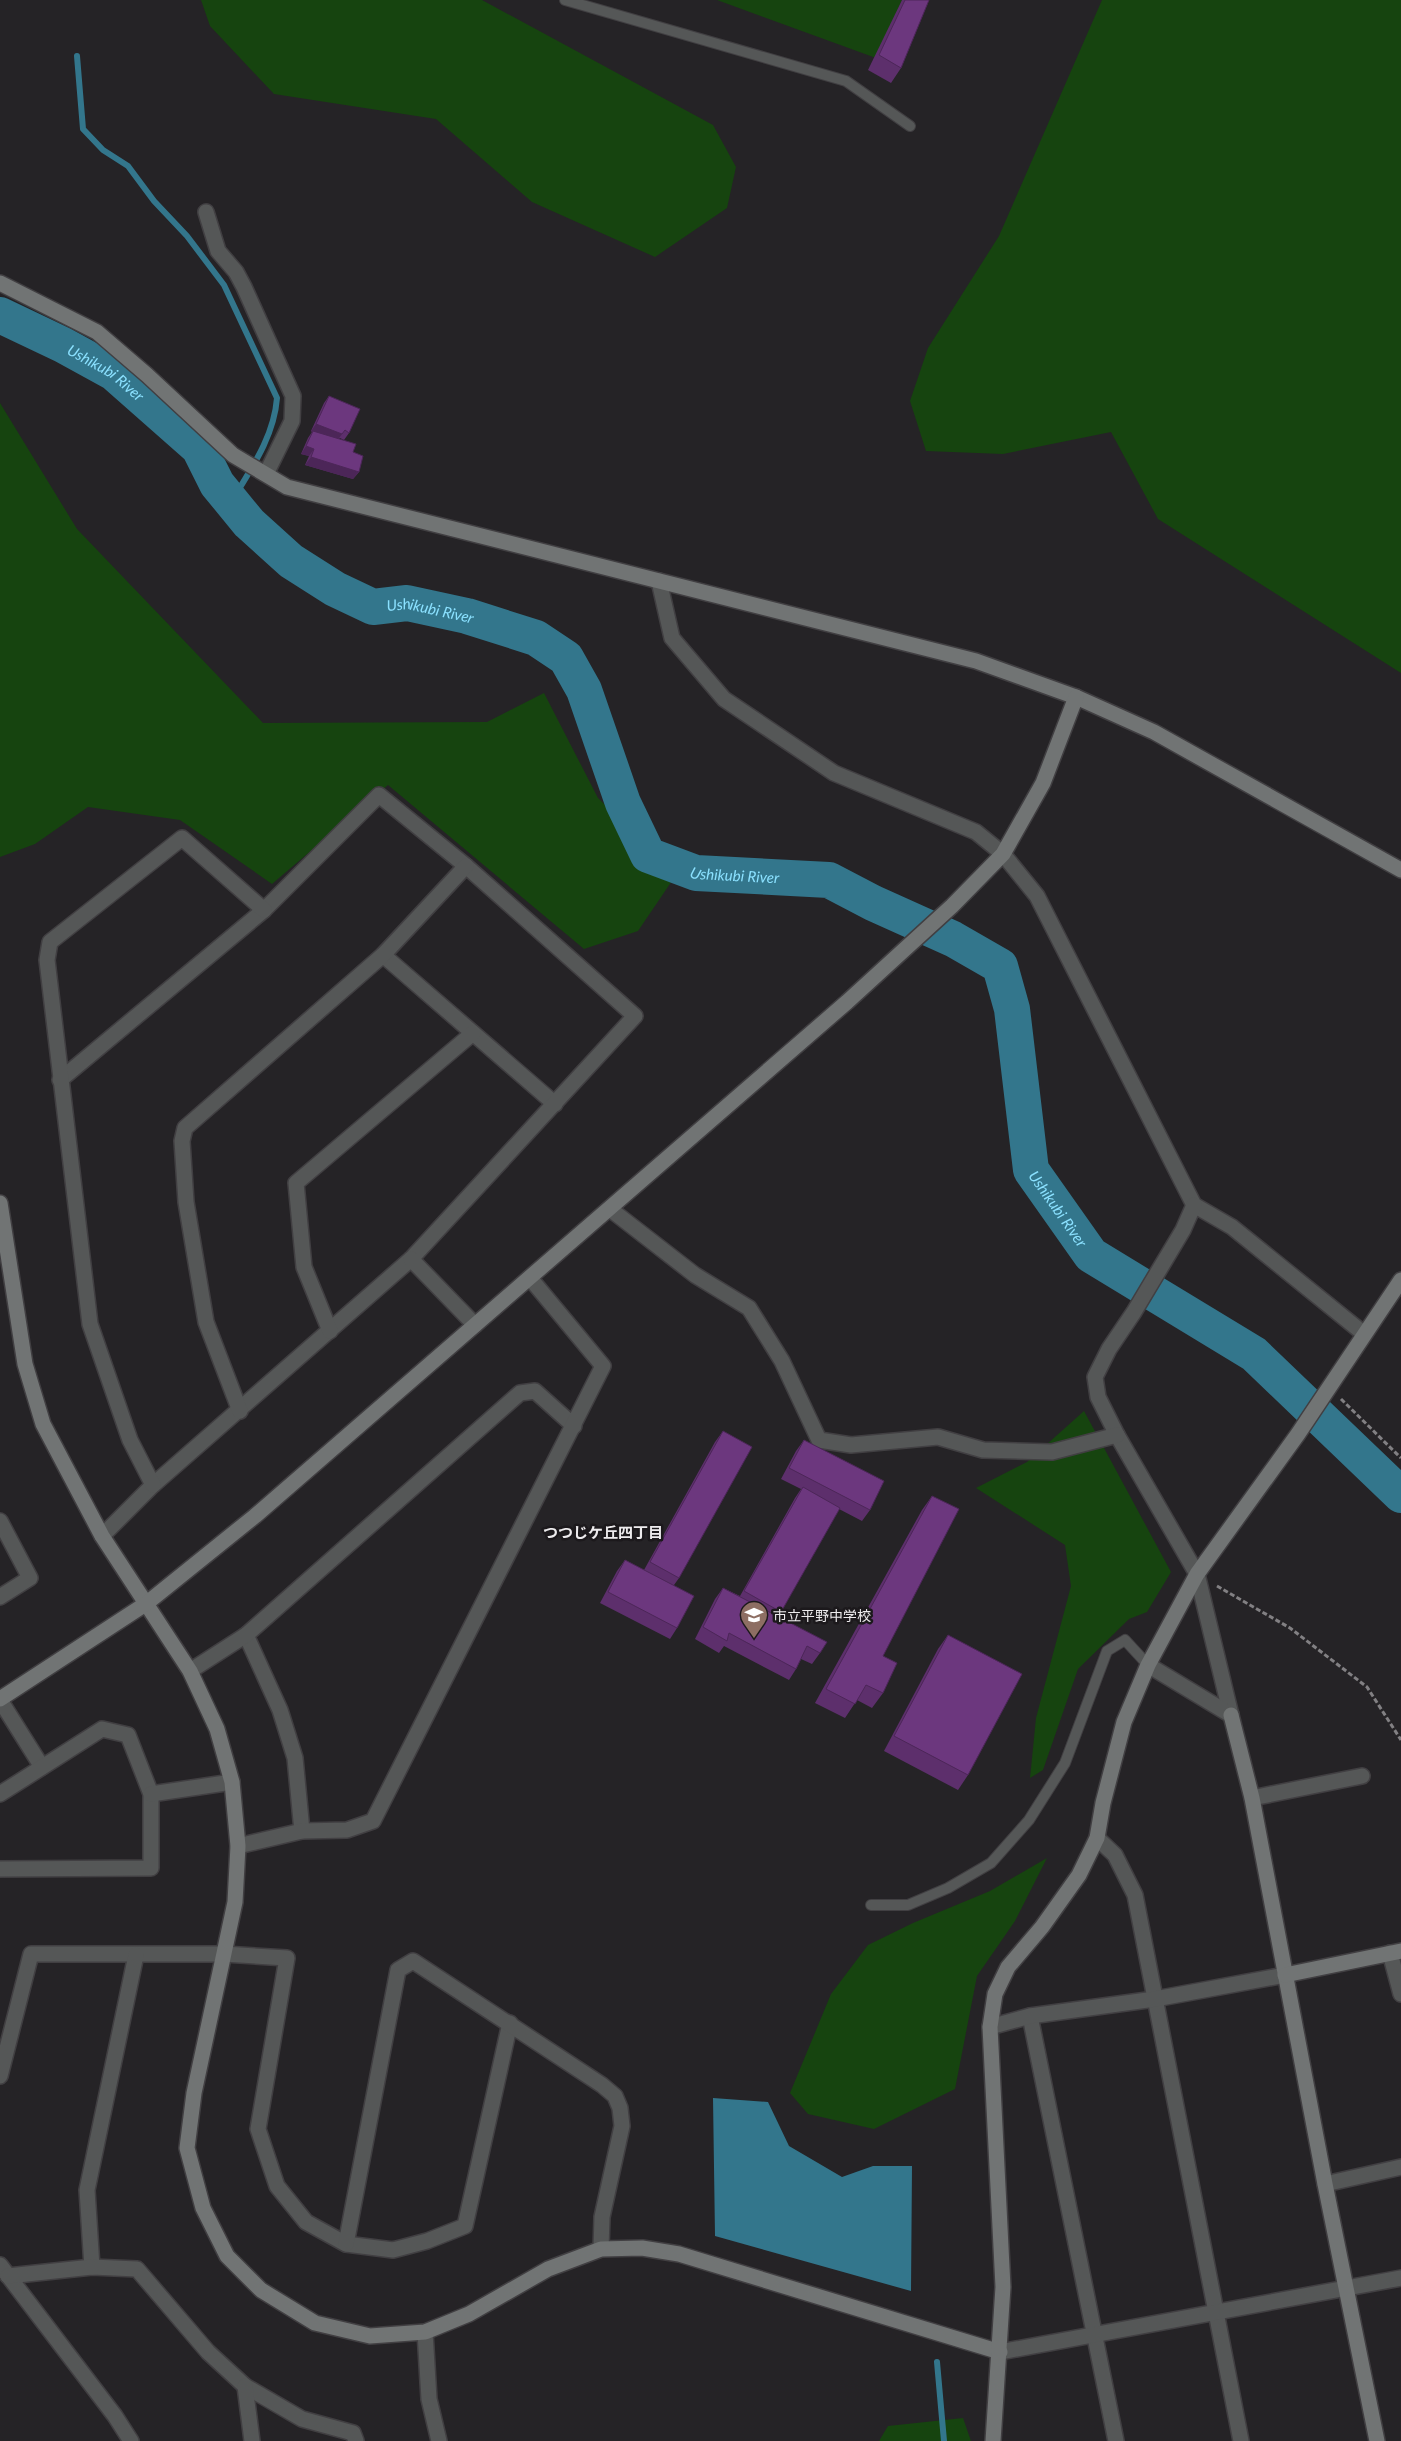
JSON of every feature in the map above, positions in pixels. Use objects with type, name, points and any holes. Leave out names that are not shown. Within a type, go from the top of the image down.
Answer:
[{"type":"street","points":[[206,212],[218,251],[236,272],[244,287],[293,396],[292,421],[266,474]]},
{"type":"street","points":[[0,283],[97,332],[147,374],[233,455],[287,487],[976,661],[1076,697],[1154,732],[1401,870]]},
{"type":"street","points":[[659,581],[672,638],[724,699],[834,773],[976,832],[1003,854],[1037,896],[1194,1204],[1232,1227],[1363,1333]]},
{"type":"street","points":[[42,1767],[0,1699],[147,1603],[255,1516],[610,1209],[894,960],[952,906],[1003,854],[1043,783],[1076,697]]},
{"type":"street","points":[[60,1080],[264,910],[379,794],[466,866],[635,1016],[411,1259],[153,1485],[102,1536]]},
{"type":"street","points":[[153,1485],[130,1440],[90,1324],[47,960],[50,942],[182,838],[264,910]]},
{"type":"street","points":[[240,1410],[206,1322],[186,1202],[182,1141],[185,1128],[384,955],[466,866]]},
{"type":"street","points":[[384,955],[555,1104]]},
{"type":"street","points":[[330,1331],[304,1267],[296,1183],[473,1033]]},
{"type":"street","points":[[0,1203],[1,1223],[25,1364],[43,1424],[102,1536],[190,1671],[217,1729],[232,1782],[238,1846],[235,1902],[194,2093],[187,2148],[202,2208],[227,2256],[261,2290],[315,2322],[370,2336],[425,2332],[470,2314],[548,2268],[601,2250],[642,2248],[680,2254],[1000,2352],[1401,2278]]},
{"type":"street","points":[[1194,1204],[1183,1230],[1134,1312],[1109,1349],[1096,1377],[1098,1397],[1197,1574],[1252,1798],[1325,2184],[1377,2441]]},
{"type":"street","points":[[610,1209],[695,1276],[749,1308],[782,1361],[819,1440],[851,1445],[938,1436],[982,1450],[1052,1452],[1118,1435]]},
{"type":"street","points":[[411,1259],[475,1325]]},
{"type":"street","points":[[238,1846],[302,1831],[347,1830],[373,1820],[603,1366],[530,1278]]},
{"type":"street","points":[[993,2441],[1003,2287],[990,2027],[995,1994],[1008,1967],[1042,1927],[1079,1875],[1097,1838],[1102,1802],[1124,1722],[1148,1665],[1197,1574],[1298,1434],[1363,1333],[1401,1280]]},
{"type":"street","points":[[190,1671],[246,1635],[520,1393],[535,1391],[574,1426]]},
{"type":"street","points":[[0,1521],[30,1578],[0,1597]]},
{"type":"street","points":[[246,1635],[280,1710],[296,1758],[302,1831]]},
{"type":"street","points":[[1148,1665],[1231,1715]]},
{"type":"street","points":[[0,1794],[102,1729],[128,1735],[151,1794],[151,1868],[0,1869]]},
{"type":"street","points":[[1252,1798],[1362,1776]]},
{"type":"street","points":[[151,1794],[232,1782]]},
{"type":"street","points":[[1097,1838],[1115,1855],[1135,1895],[1241,2441]]},
{"type":"street","points":[[990,2027],[1030,2016],[1155,1999],[1286,1975],[1396,1952],[1401,1994]]},
{"type":"street","points":[[0,2076],[30,1954],[224,1954],[287,1958],[258,2129],[277,2186],[306,2222],[346,2244],[394,2250],[427,2241],[465,2226],[510,2023]]},
{"type":"street","points":[[92,2267],[87,2190],[136,1955]]},
{"type":"street","points":[[346,2244],[398,1970],[413,1961],[510,2023],[602,2085],[615,2096],[620,2108],[622,2126],[602,2217],[601,2250]]},
{"type":"street","points":[[1030,2016],[1116,2441]]},
{"type":"street","points":[[1325,2184],[1401,2167]]},
{"type":"street","points":[[4,2270],[92,2267],[137,2269],[208,2352],[245,2386],[302,2419],[354,2433],[356,2441]]},
{"type":"street","points":[[4,2270],[115,2416],[131,2441]]},
{"type":"street","points":[[425,2332],[429,2399],[439,2441]]},
{"type":"street","points":[[245,2386],[252,2441]]},
{"type":"lane","points":[[565,0],[846,81],[910,126]]},
{"type":"lane","points":[[871,1905],[908,1905],[948,1888],[991,1864],[1029,1820],[1065,1763],[1107,1651],[1125,1640],[1148,1665]]},
{"type":"path","points":[[1329,1388],[1401,1458]]},
{"type":"path","points":[[1197,1574],[1290,1628],[1367,1687],[1401,1740]]},
{"type":"green space","points":[[201,0],[482,0],[713,125],[736,167],[727,208],[655,257],[532,202],[436,119],[274,94],[210,26]]},
{"type":"green space","points":[[717,0],[902,0],[876,58]]},
{"type":"green space","points":[[1102,0],[1401,0],[1401,673],[1158,519],[1111,432],[1003,454],[926,451],[910,401],[928,348],[999,236]]},
{"type":"green space","points":[[0,403],[77,529],[263,723],[487,722],[544,693],[598,798],[676,875],[638,931],[584,949],[388,785],[272,884],[180,820],[88,807],[35,844],[0,857]]},
{"type":"green space","points":[[1084,1411],[1171,1572],[1147,1612],[1129,1619],[1078,1669],[1043,1770],[1030,1778],[1036,1718],[1071,1586],[1065,1545],[976,1488],[1027,1462]]},
{"type":"green space","points":[[1047,1858],[1015,1921],[977,1976],[955,2089],[874,2129],[808,2114],[790,2093],[831,1994],[868,1945],[913,1923],[990,1891]]},
{"type":"green space","points":[[963,2418],[971,2441],[879,2441],[888,2426]]},
{"type":"water","points":[[713,2098],[768,2102],[789,2146],[842,2177],[873,2166],[912,2166],[911,2291],[715,2236]]},
{"type":"building","points":[[905,0],[929,0],[901,68],[879,55]]},
{"type":"building","points":[[329,396],[360,409],[349,433],[345,430],[342,434],[316,424]]},
{"type":"building","points":[[313,431],[356,444],[353,452],[363,456],[359,472],[311,457],[314,449],[306,446]]},
{"type":"building","points":[[723,1431],[752,1447],[679,1578],[650,1562]]},
{"type":"building","points":[[804,1440],[884,1481],[870,1510],[789,1468]]},
{"type":"building","points":[[803,1487],[840,1508],[781,1612],[744,1591]]},
{"type":"building","points":[[932,1496],[959,1509],[883,1656],[897,1663],[883,1693],[866,1685],[855,1704],[826,1689]]},
{"type":"building","points":[[625,1560],[694,1596],[677,1628],[608,1592]]},
{"type":"building","points":[[723,1588],[827,1642],[820,1653],[807,1646],[796,1669],[729,1633],[727,1641],[703,1627]]},
{"type":"building","points":[[948,1635],[1022,1674],[968,1775],[894,1736]]},
{"type":"waterway","points":[[77,56],[83,129],[103,150],[128,166],[154,201],[187,236],[224,285],[277,398],[275,412],[266,439],[254,465],[231,502]]},
{"type":"waterway","name":"Ushikubi River","points":[[0,315],[63,345],[114,373],[199,448],[217,484],[249,523],[291,561],[335,589],[373,607],[407,603],[467,616],[536,638],[566,658],[584,690],[623,803],[648,855],[696,873],[829,880],[873,903],[953,939],[1000,966],[1012,1009],[1031,1170],[1091,1255],[1254,1354],[1401,1495]]},
{"type":"waterway","points":[[937,2362],[944,2441]]},
{"type":"place","name":"市立平野中学校","points":[[754,1639]]},
{"type":"district","name":"つつじケ丘四丁目","points":[[603,1532]]}]
